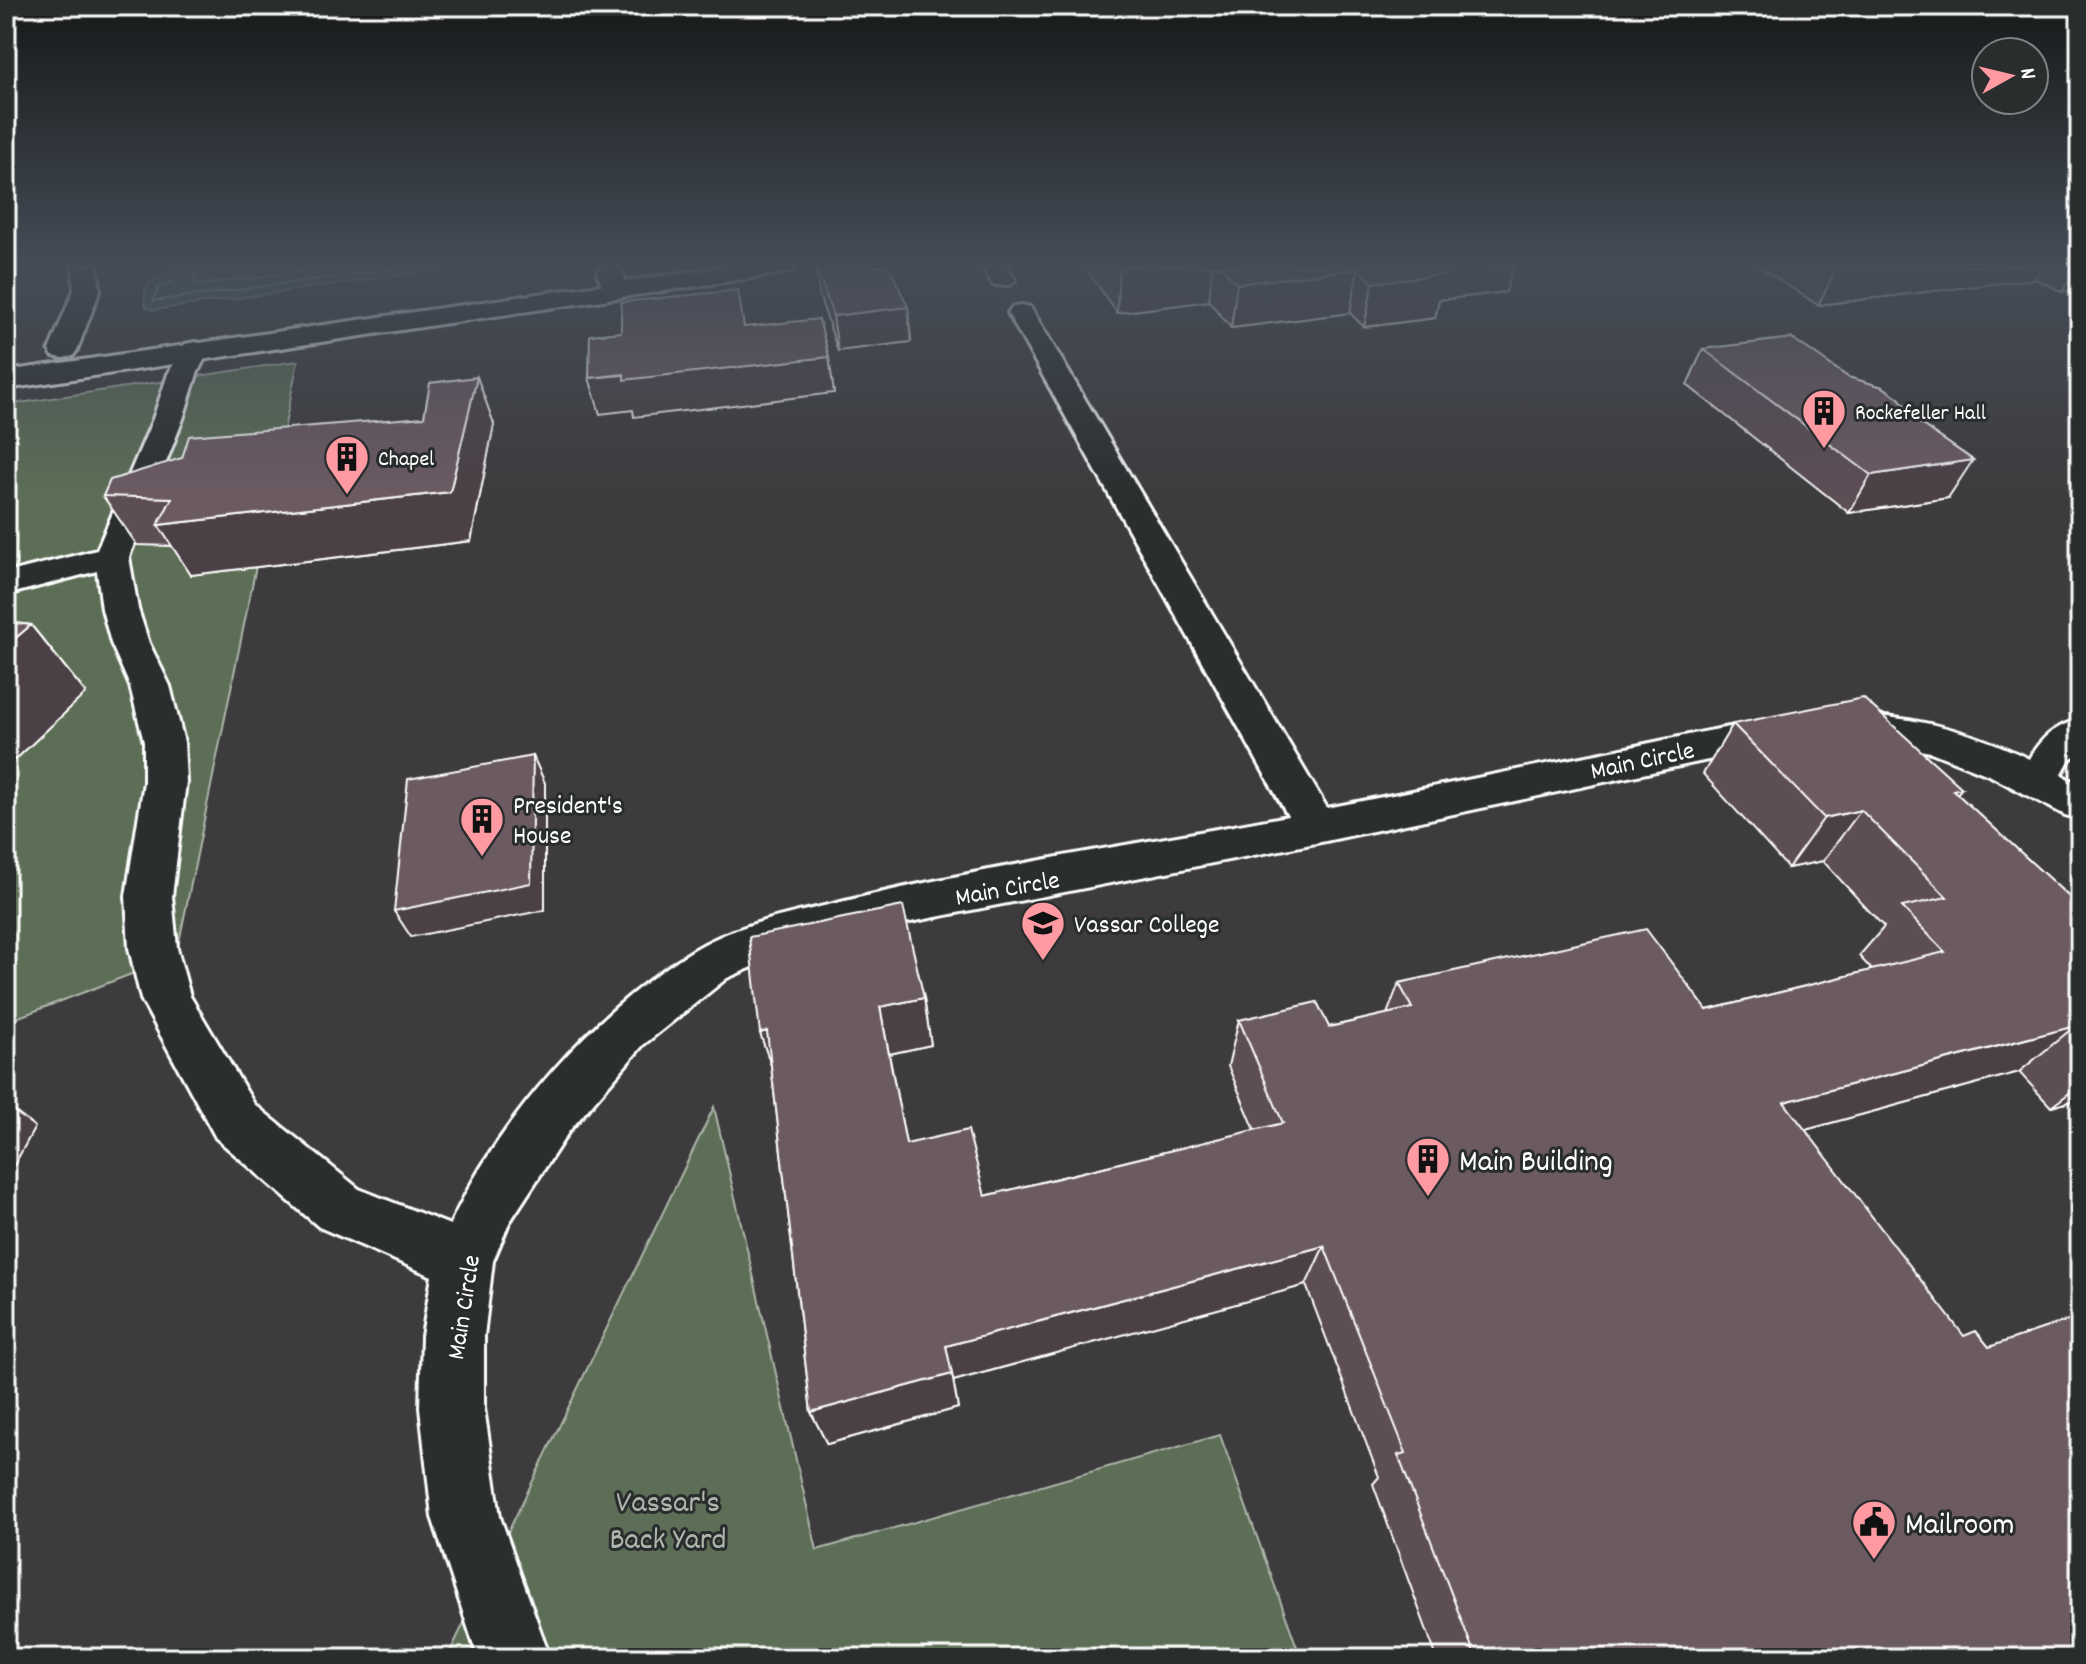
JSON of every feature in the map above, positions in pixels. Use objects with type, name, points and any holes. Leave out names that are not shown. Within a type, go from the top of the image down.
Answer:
[{"type":"main road","points":[[63,350],[66,344]]},
{"type":"main road","points":[[6,358],[114,344]]},
{"type":"main road","points":[[6,380],[239,344]]},
{"type":"main road","points":[[1039,344],[1316,827]]},
{"type":"main road","points":[[195,350],[186,362],[182,382],[137,488],[112,557],[120,609],[130,643],[150,686],[164,742],[165,782],[149,896],[153,948],[166,999],[235,1121],[339,1208],[464,1260]]},
{"type":"main road","points":[[6,584],[112,557]]},
{"type":"main road","name":"Main Circle","points":[[514,1658],[466,1517],[452,1408],[453,1336],[464,1260],[489,1204],[550,1114],[625,1030],[710,964],[766,940],[895,907],[1316,827],[1750,737],[1825,725],[1908,731],[1956,743],[2038,779],[2080,804]]},
{"type":"main road","points":[[2038,779],[2055,749],[2080,733]]},
{"type":"shaded area","name":"Vassar College","points":[[6,344],[2080,344],[2080,1658],[6,1658]]},
{"type":"green space","points":[[298,361],[176,957],[6,1022],[6,405]]},
{"type":"green space","name":"Vassar's Back Yard","points":[[714,1107],[817,1550],[1220,1435],[1301,1658],[447,1658]]},
{"type":"building","points":[[590,344],[825,344],[829,357],[624,380],[624,374],[589,378]]},
{"type":"building","points":[[1746,344],[1800,344],[1848,377],[1883,387],[1899,398],[1918,422],[1973,460],[1871,475],[1703,349]]},
{"type":"building","points":[[477,377],[450,492],[158,525],[172,498],[103,496],[110,480],[182,458],[189,436],[424,417],[430,383]]},
{"type":"building","points":[[6,622],[31,625],[6,646]]},
{"type":"building","name":"Main Building","points":[[1863,698],[1962,788],[1953,790],[2080,907],[2080,1031],[2075,1026],[1784,1102],[1964,1336],[1976,1331],[1989,1347],[2080,1316],[2080,1658],[1476,1658],[1398,1455],[1406,1453],[1324,1246],[946,1346],[952,1374],[811,1412],[767,1031],[760,1033],[749,937],[903,906],[924,998],[880,1007],[906,1144],[968,1130],[985,1196],[1283,1123],[1239,1020],[1317,1002],[1329,1027],[1412,1008],[1399,983],[1646,929],[1707,1010],[1945,952],[1902,907],[1947,897],[1861,810],[1824,818],[1733,724]]},
{"type":"building","name":"President's House","points":[[533,756],[531,883],[394,911],[408,779]]},
{"type":"waterway","points":[[6,423],[12,419]]},
{"type":"place","name":"Rockefeller Hall","points":[[1824,450]]},
{"type":"place","name":"Chapel","points":[[347,496]]},
{"type":"place","name":"President's House","points":[[482,858]]},
{"type":"place","name":"Vassar College","points":[[1043,962]]},
{"type":"place","name":"Main Building","points":[[1428,1198]]},
{"type":"place","name":"Mailroom","points":[[1874,1561]]}]
